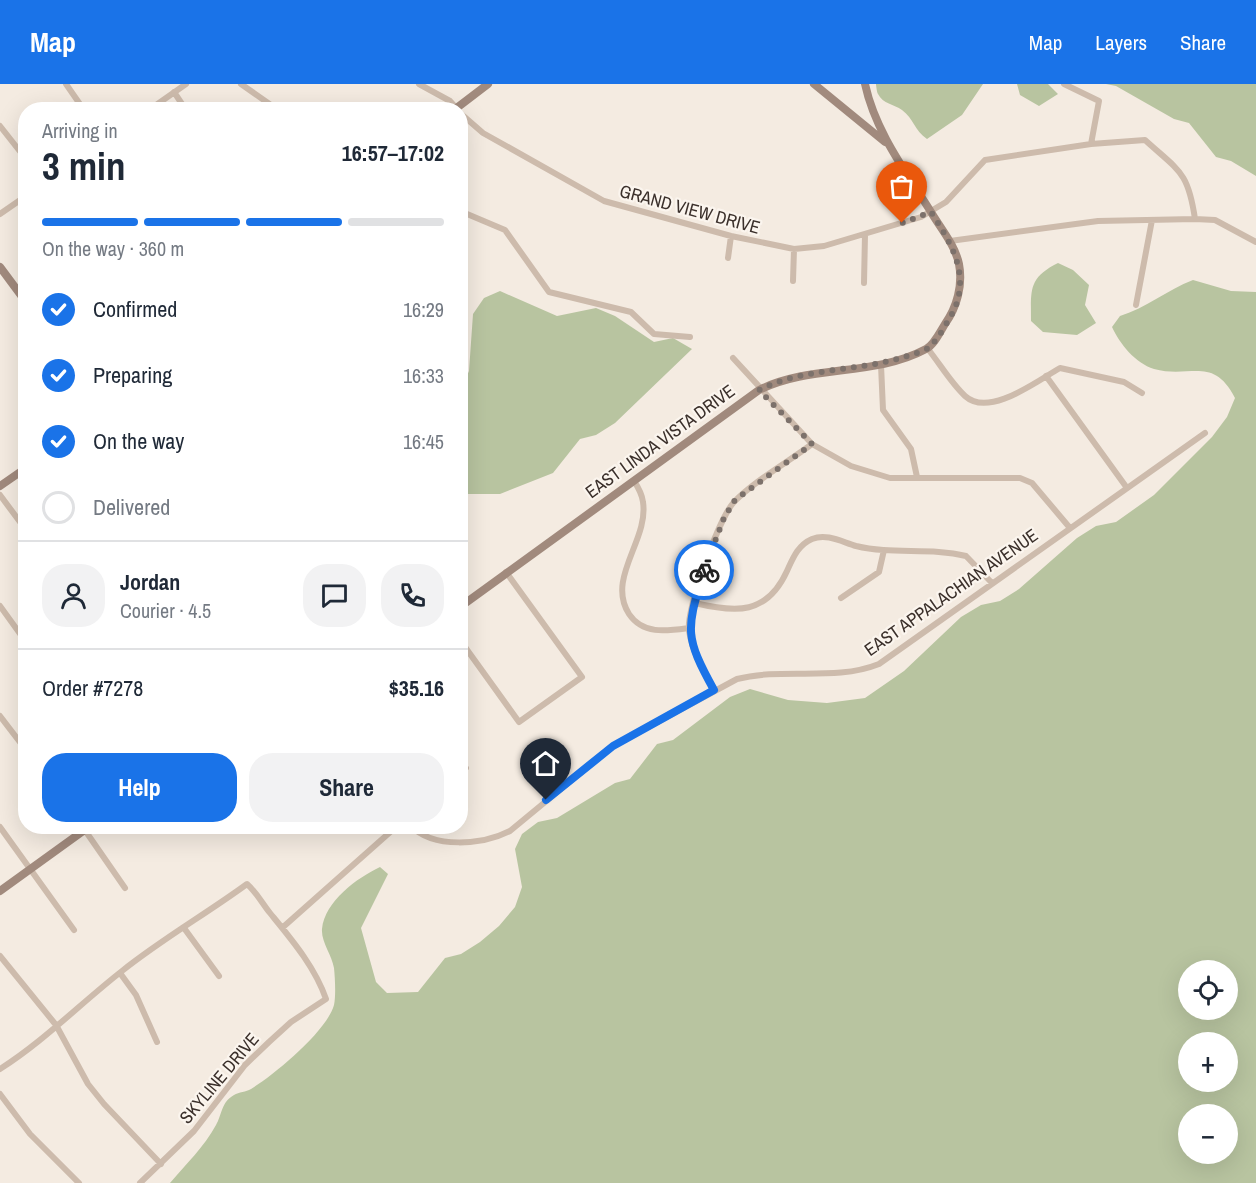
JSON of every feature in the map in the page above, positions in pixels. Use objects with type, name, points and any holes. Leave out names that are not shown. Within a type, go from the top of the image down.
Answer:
[{"type":"street","points":[[66,84],[78,102]]},
{"type":"street","points":[[160,102],[186,84]]},
{"type":"street","points":[[241,84],[267,102]]},
{"type":"street","name":"GRAND VIEW DRIVE","points":[[419,84],[451,102]]},
{"type":"street","points":[[467,102],[488,84]]},
{"type":"street","points":[[814,84],[889,146]]},
{"type":"street","points":[[865,84],[871,108],[889,146],[950,241],[959,262],[958,295],[948,320],[928,349],[966,397],[981,404],[997,403],[1060,368],[1124,382],[1142,393]]},
{"type":"street","points":[[1064,84],[1099,101],[1091,144]]},
{"type":"street","points":[[174,92],[181,102]]},
{"type":"street","name":"GRAND VIEW DRIVE","points":[[468,120],[483,134],[604,201],[731,236],[794,249],[814,248],[865,235],[931,212],[946,202],[985,160],[1091,144],[1145,140],[1186,178],[1191,190],[1196,219]]},
{"type":"street","points":[[0,126],[18,149]]},
{"type":"street","points":[[0,214],[18,202]]},
{"type":"street","points":[[468,214],[505,230],[549,292],[631,312],[654,334],[690,337]]},
{"type":"street","points":[[950,241],[1098,221],[1196,219],[1215,220],[1256,242]]},
{"type":"street","points":[[1136,305],[1152,220]]},
{"type":"street","points":[[864,283],[865,235]]},
{"type":"street","points":[[728,258],[731,236]]},
{"type":"street","points":[[793,281],[794,249]]},
{"type":"street","points":[[0,267],[18,291]]},
{"type":"street","name":"EAST LINDA VISTA DRIVE","points":[[468,601],[759,390],[780,380],[880,365],[928,349]]},
{"type":"street","points":[[733,358],[741,364],[759,390],[812,444],[851,466],[890,478],[1020,478],[1032,483],[1070,528]]},
{"type":"street","points":[[880,365],[883,410],[911,449],[917,477]]},
{"type":"street","points":[[1046,376],[1127,489]]},
{"type":"street","name":"EAST APPALACHIAN AVENUE","points":[[419,834],[430,839],[474,840],[498,837],[510,831],[613,746],[737,679],[757,674],[851,673],[879,664],[1205,433]]},
{"type":"street","points":[[714,690],[694,655],[689,628],[711,546],[735,500],[812,444]]},
{"type":"street","points":[[0,486],[18,474]]},
{"type":"street","points":[[634,481],[643,501],[643,509],[622,583],[624,604],[633,619],[646,628],[665,631],[689,628]]},
{"type":"street","points":[[0,495],[18,519]]},
{"type":"street","points":[[695,603],[735,610],[761,603],[777,588],[802,545],[814,538],[826,537],[854,546],[884,550],[966,555],[992,583]]},
{"type":"street","points":[[841,598],[879,572],[884,550]]},
{"type":"street","points":[[468,651],[519,722],[582,677],[507,572]]},
{"type":"street","points":[[0,606],[18,631]]},
{"type":"street","points":[[0,716],[18,740]]},
{"type":"street","points":[[0,827],[74,930]]},
{"type":"street","points":[[0,891],[77,834]]},
{"type":"street","points":[[89,834],[125,888]]},
{"type":"street","points":[[0,1069],[26,1052],[153,947],[247,884],[258,894],[282,928],[388,834]]},
{"type":"street","points":[[184,928],[219,976]]},
{"type":"street","name":"SKYLINE DRIVE","points":[[140,1183],[194,1131],[245,1065],[291,1022],[326,999],[306,959],[282,928]]},
{"type":"street","points":[[0,956],[56,1025],[88,1084],[161,1164]]},
{"type":"street","points":[[120,972],[136,995],[156,1042]]},
{"type":"street","points":[[0,1094],[30,1134],[80,1183]]},
{"type":"green space","points":[[876,84],[983,84],[962,115],[927,139],[919,132],[906,113],[880,97]]},
{"type":"green space","points":[[1017,84],[1048,84],[1058,94],[1039,106],[1020,95]]},
{"type":"green space","points":[[1106,84],[1256,84],[1256,176],[1231,161],[1216,157],[1189,123],[1174,119],[1116,86]]},
{"type":"green space","points":[[1058,263],[1073,270],[1089,285],[1085,305],[1096,323],[1077,335],[1043,332],[1031,321],[1033,286],[1041,274]]},
{"type":"green space","points":[[1193,280],[1231,291],[1256,292],[1256,1183],[170,1183],[206,1141],[227,1101],[273,1074],[299,1052],[329,1016],[335,1001],[335,986],[333,963],[323,939],[324,919],[343,892],[362,877],[380,867],[388,874],[361,928],[376,982],[387,993],[418,992],[445,958],[461,954],[480,942],[499,926],[515,907],[522,887],[515,849],[522,834],[538,822],[557,818],[615,783],[630,779],[657,744],[673,740],[730,697],[750,689],[788,700],[827,703],[865,698],[904,671],[961,617],[981,605],[1000,601],[1019,589],[1077,538],[1096,526],[1116,522],[1154,495],[1212,437],[1227,417],[1235,398],[1227,385],[1209,373],[1154,369],[1129,352],[1112,327],[1120,316]]},
{"type":"green space","points":[[500,291],[557,316],[596,308],[615,316],[654,342],[673,338],[692,349],[615,423],[596,435],[580,439],[553,473],[500,494],[468,494],[468,373],[473,314],[484,298]]},
{"type":"way so far","points":[[704,570],[711,546],[735,500],[812,444],[759,390],[780,380],[880,365],[928,349],[956,306],[960,280],[959,262],[950,241],[931,212],[902,223]]},
{"type":"route","points":[[546,800],[613,746],[714,690],[694,655],[689,628],[704,570]]}]
